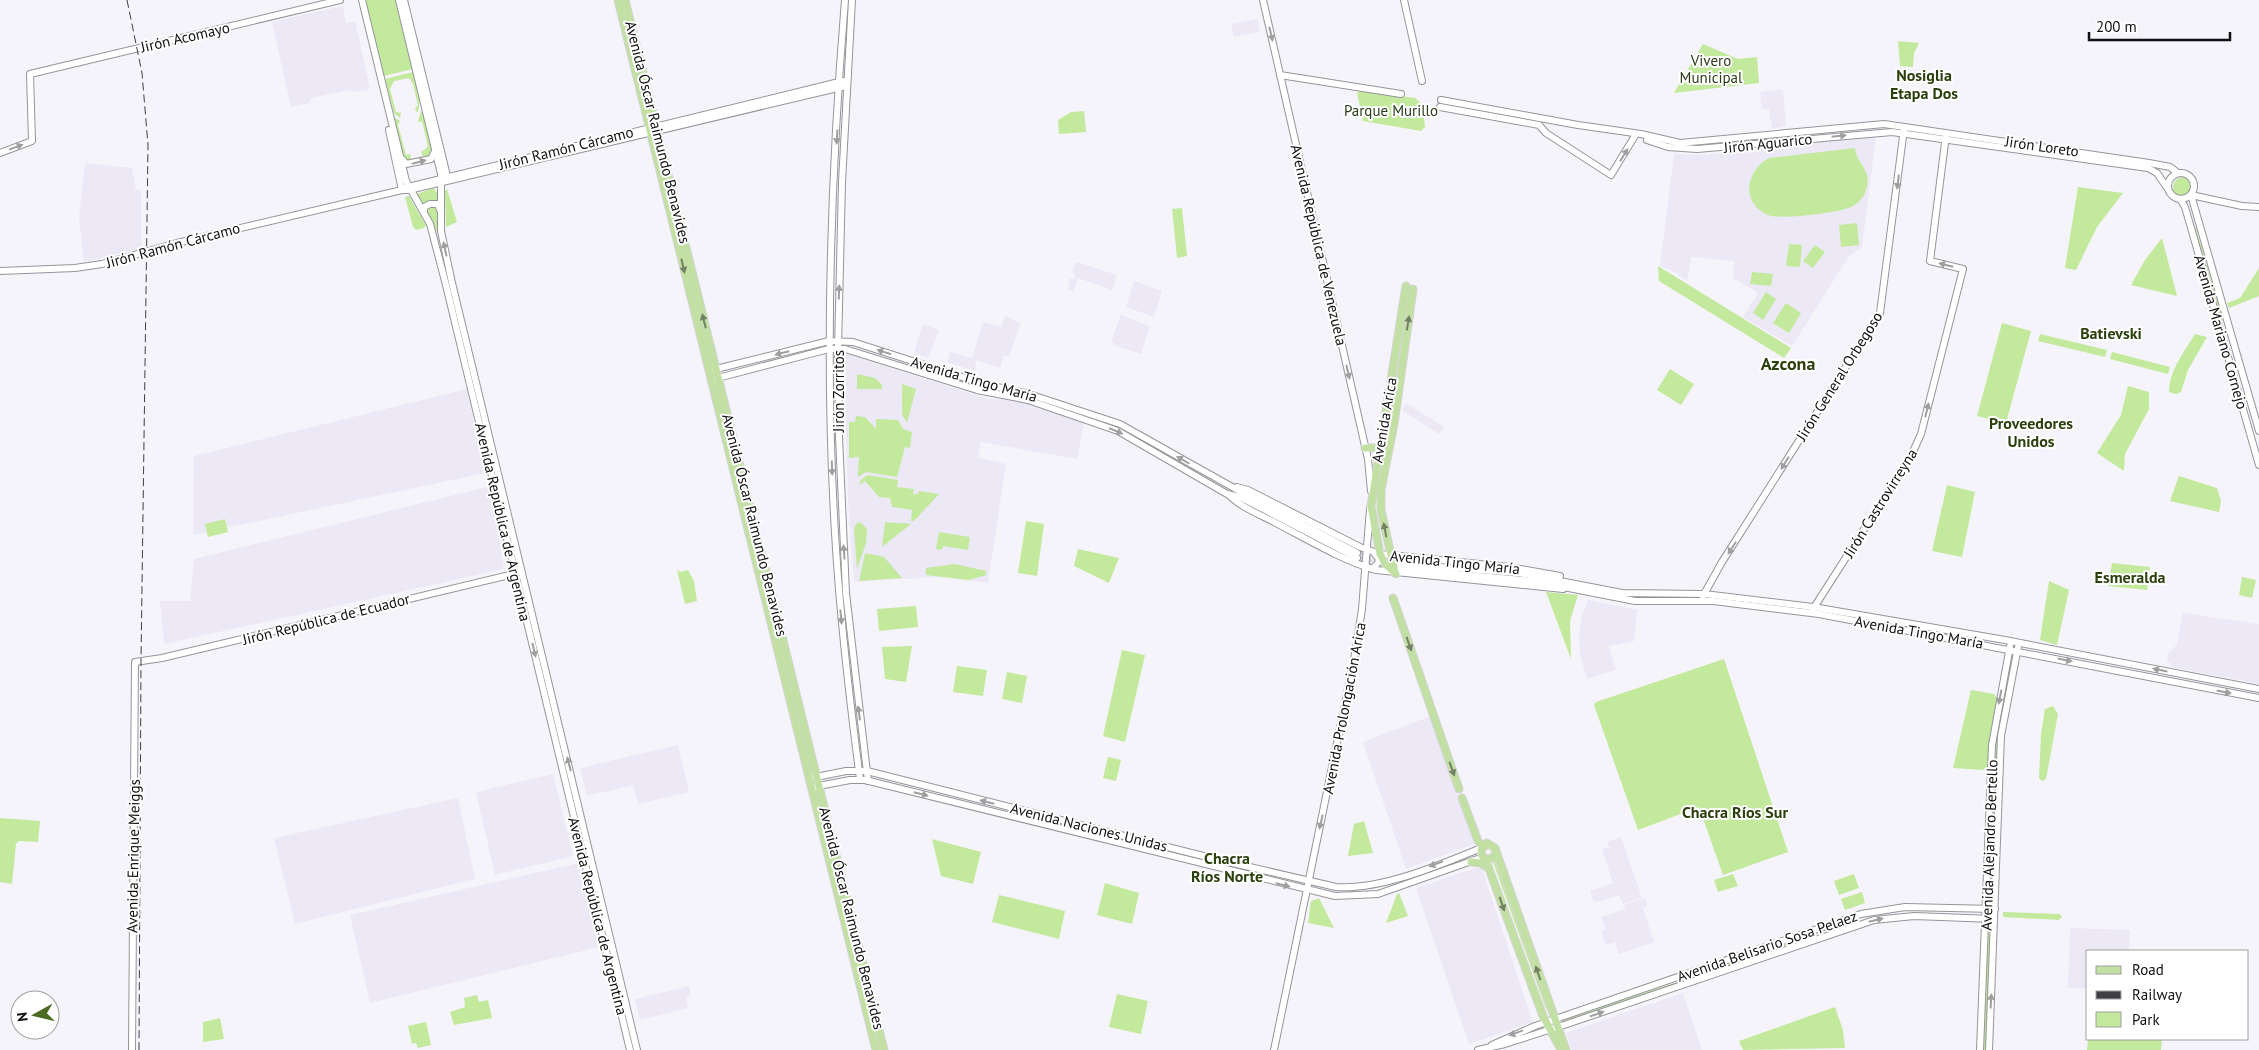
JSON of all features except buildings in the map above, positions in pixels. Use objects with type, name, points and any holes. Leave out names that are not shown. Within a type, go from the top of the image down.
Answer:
[{"type":"main road","name":"Jirón Acomayo","points":[[0,153],[32,141],[30,74],[340,0]]},
{"type":"main road","name":"Avenida República de Argentina","points":[[358,0],[406,189],[424,213],[432,229],[637,1050]]},
{"type":"main road","name":"Avenida República de Argentina","points":[[362,0],[406,189]]},
{"type":"main road","name":"Avenida República de Argentina","points":[[399,0],[444,180]]},
{"type":"main road","name":"Avenida República de Argentina","points":[[404,0],[444,180],[441,232],[450,275],[630,1050]]},
{"type":"main road","name":"Avenida Óscar Raimundo Benavides","points":[[618,0],[654,130]]},
{"type":"main road","name":"Avenida Óscar Raimundo Benavides","points":[[625,0],[714,379],[884,1050]]},
{"type":"main road","name":"Jirón Zorritos","points":[[845,0],[839,85],[829,349],[836,550],[842,630],[860,779]]},
{"type":"main road","name":"Jirón Zorritos","points":[[852,0],[847,83],[838,340],[840,493],[846,593],[868,781]]},
{"type":"main road","name":"Avenida República de Venezuela","points":[[1263,0],[1365,448],[1371,491]]},
{"type":"main road","points":[[1404,0],[1422,81]]},
{"type":"main road","points":[[1280,75],[1401,94]]},
{"type":"main road","name":"Jirón Ramón Cárcamo","points":[[0,271],[75,268],[102,264],[133,257],[155,248],[847,83]]},
{"type":"main road","name":"Jirón Aguarico","points":[[1441,104],[1636,134],[1641,138],[1668,146],[1697,149],[1904,130]]},
{"type":"main road","name":"Jirón Aguarico","points":[[1465,108],[1539,125],[1546,133],[1611,176],[1636,134]]},
{"type":"main road","name":"Jirón Loreto","points":[[1904,130],[2149,162],[2170,167],[2178,173]]},
{"type":"main road","name":"Jirón General Orbegoso","points":[[1703,597],[1880,313],[1904,130]]},
{"type":"main road","name":"Jirón Loreto","points":[[1946,136],[2148,168],[2157,173],[2168,189]]},
{"type":"main road","name":"Jirón Castrovirreyna","points":[[1813,610],[1916,446],[1963,269],[1930,261],[1946,136]]},
{"type":"main road","points":[[400,157],[403,162],[411,164],[431,159],[436,150]]},
{"type":"main road","points":[[2212,199],[2195,185],[2190,176],[2178,173],[2169,181],[2168,189],[2171,195],[2180,199],[2191,195],[2242,206],[2259,207]]},
{"type":"main road","points":[[2191,195],[2195,185]]},
{"type":"main road","name":"Avenida Mariano Cornejo","points":[[2191,195],[2258,426]]},
{"type":"main road","name":"Avenida Mariano Cornejo","points":[[2180,199],[2259,465]]},
{"type":"main road","points":[[424,213],[425,205],[434,203],[438,204],[441,211]]},
{"type":"main road","points":[[2190,228],[2200,225]]},
{"type":"main road","name":"Avenida Arica","points":[[1377,553],[1370,506],[1371,491],[1384,429],[1406,286]]},
{"type":"main road","name":"Avenida Arica","points":[[1390,556],[1381,504],[1386,455],[1394,424],[1414,289]]},
{"type":"main road","points":[[2219,327],[2223,324],[2228,324]]},
{"type":"main road","points":[[2222,336],[2227,337],[2231,334]]},
{"type":"main road","name":"Avenida Tingo María","points":[[712,370],[829,341],[838,340],[867,347],[984,384],[1029,394],[1115,422],[1357,556],[1240,498],[1227,494]]},
{"type":"main road","points":[[1396,352],[1406,340]]},
{"type":"main road","name":"Avenida Tingo María","points":[[714,379],[838,348],[854,351],[977,390],[1028,400],[1118,431],[1227,494],[1239,504],[1369,568],[1512,572],[1577,586],[1660,598],[1703,597],[1813,610],[2011,641],[2259,689]]},
{"type":"main road","points":[[2248,426],[2254,430],[2258,426]]},
{"type":"main road","points":[[1384,429],[1386,455]]},
{"type":"main road","points":[[1140,443],[1144,437]]},
{"type":"main road","points":[[1365,448],[1380,448]]},
{"type":"main road","name":"Avenida Tingo María","points":[[1226,484],[1248,490],[1367,550],[1377,553],[1390,556],[1537,571],[1558,576],[1577,586]]},
{"type":"main road","name":"Avenida Prolongación Arica","points":[[1274,1050],[1354,660],[1369,568],[1367,550],[1370,506]]},
{"type":"main road","points":[[1377,553],[1386,565],[1399,569]]},
{"type":"main road","points":[[1369,568],[1376,567],[1379,559],[1377,553]]},
{"type":"main road","points":[[1390,556],[1399,569]]},
{"type":"main road","name":"Avenida Tingo María","points":[[1399,569],[1554,589],[1577,586]]},
{"type":"main road","name":"Jirón República de Ecuador","points":[[135,662],[162,658],[519,573]]},
{"type":"main road","points":[[1393,598],[1459,789]]},
{"type":"main road","name":"Avenida Tingo María","points":[[1813,610],[2259,698]]},
{"type":"main road","name":"Avenida Alejandro Bertello","points":[[1980,1050],[1992,745],[2011,641]]},
{"type":"main road","name":"Avenida Alejandro Bertello","points":[[1989,1050],[2001,736],[2019,643]]},
{"type":"main road","name":"Avenida Enrique Meiggs","points":[[132,1050],[135,662]]},
{"type":"main road","name":"Avenida Naciones Unidas","points":[[814,778],[859,770],[867,771],[1308,882],[1336,887],[1357,888],[1391,880],[1482,847]]},
{"type":"main road","name":"Avenida Naciones Unidas","points":[[816,786],[860,779],[1317,893],[1358,897],[1389,891],[1484,858]]},
{"type":"main road","name":"Avenida Óscar Raimundo Benavides","points":[[816,786],[876,1050]]},
{"type":"main road","points":[[1462,798],[1482,847],[1484,858],[1491,870],[1546,1022],[1554,1029],[1566,1050]]},
{"type":"main road","points":[[1482,847],[1487,843],[1492,844],[1496,852],[1554,1019],[1554,1029],[1561,1050]]},
{"type":"main road","points":[[1484,858],[1493,858],[1496,852]]},
{"type":"main road","points":[[1471,862],[1481,863],[1491,870]]},
{"type":"main road","points":[[1357,888],[1358,897]]},
{"type":"main road","points":[[1302,908],[1317,893]]},
{"type":"main road","name":"Avenida Belisario Sosa Pelaez","points":[[1488,1046],[1503,1038],[1554,1019],[1861,914],[1912,907],[1995,909]]},
{"type":"main road","name":"Avenida Belisario Sosa Pelaez","points":[[1488,1046],[1505,1044],[1554,1029],[1874,920],[1914,916],[1994,919]]},
{"type":"main road","points":[[1478,1050],[1488,1046]]},
{"type":"shaded area","points":[[343,6],[346,23],[355,21],[370,89],[354,92],[349,90],[311,98],[309,103],[291,107],[272,22]]},
{"type":"shaded area","points":[[1257,19],[1260,32],[1234,37],[1231,24]]},
{"type":"shaded area","points":[[1780,89],[1783,91],[1786,126],[1772,129],[1769,109],[1762,109],[1760,92]]},
{"type":"shaded area","points":[[1876,136],[1862,247],[1849,256],[1792,346],[1743,317],[1758,293],[1733,278],[1734,261],[1691,257],[1687,281],[1679,276],[1679,274],[1660,266],[1674,154],[1701,155]]},
{"type":"shaded area","points":[[85,163],[132,168],[136,190],[141,190],[141,246],[135,250],[84,262],[79,216]]},
{"type":"shaded area","points":[[1076,262],[1117,275],[1112,290],[1078,278],[1074,292],[1068,289],[1070,278],[1074,279],[1075,274],[1072,273]]},
{"type":"shaded area","points":[[1134,281],[1162,291],[1154,317],[1126,307]]},
{"type":"shaded area","points":[[1121,315],[1150,326],[1141,354],[1116,346],[1111,341]]},
{"type":"shaded area","points":[[1005,316],[1021,323],[1009,356],[1004,356],[1000,368],[977,360],[974,371],[947,362],[950,352],[972,358],[983,322],[1001,327]]},
{"type":"shaded area","points":[[923,324],[939,330],[928,358],[914,353]]},
{"type":"shaded area","points":[[847,354],[988,399],[1014,399],[1084,423],[1077,459],[981,442],[978,458],[1006,464],[988,583],[938,577],[854,582],[848,501],[844,356]]},
{"type":"shaded area","points":[[467,389],[485,473],[193,535],[194,456]]},
{"type":"shaded area","points":[[1406,403],[1444,427],[1439,434],[1402,410]]},
{"type":"shaded area","points":[[491,486],[504,569],[164,644],[160,601],[190,601],[194,559]]},
{"type":"shaded area","points":[[1588,600],[1637,610],[1634,641],[1609,646],[1616,670],[1587,679],[1580,654],[1579,634],[1582,615]]},
{"type":"shaded area","points":[[2183,613],[2259,624],[2259,684],[2171,667],[2171,663],[2167,662],[2168,653],[2177,645]]},
{"type":"shaded area","points":[[1431,716],[1474,844],[1406,869],[1363,742]]},
{"type":"shaded area","points":[[678,745],[689,792],[638,804],[633,785],[587,796],[580,768]]},
{"type":"shaded area","points":[[553,774],[573,856],[495,875],[476,792]]},
{"type":"shaded area","points":[[458,798],[475,879],[295,924],[274,838]]},
{"type":"shaded area","points":[[1621,837],[1642,898],[1623,904],[1619,895],[1594,903],[1590,891],[1613,883],[1602,849],[1609,847],[1607,842]]},
{"type":"shaded area","points":[[579,863],[599,947],[370,1003],[350,915]]},
{"type":"shaded area","points":[[1481,866],[1533,1022],[1469,1044],[1416,888]]},
{"type":"shaded area","points":[[1645,898],[1647,906],[1643,908],[1654,942],[1619,954],[1615,942],[1606,945],[1601,931],[1606,929],[1601,917],[1625,909],[1624,905]]},
{"type":"shaded area","points":[[2070,928],[2130,930],[2129,950],[2086,950],[2086,988],[2068,988]]},
{"type":"shaded area","points":[[689,986],[691,996],[686,997],[688,1008],[640,1020],[635,999]]},
{"type":"shaded area","points":[[1683,993],[1702,1050],[1572,1050],[1566,1033]]},
{"type":"green space","points":[[365,0],[395,0],[413,69],[384,76]]},
{"type":"green space","points":[[1898,41],[1919,43],[1914,53],[1913,67],[1900,66]]},
{"type":"green space","name":"Vivero Municipal","points":[[1703,44],[1738,59],[1757,57],[1759,83],[1674,93]]},
{"type":"green space","points":[[413,72],[419,99],[417,113],[415,109],[418,105],[413,84],[409,78],[394,81],[390,89],[396,112],[401,113],[400,118],[394,113],[385,79]]},
{"type":"green space","name":"Parque Murillo","points":[[1360,90],[1415,98],[1422,104],[1425,127],[1421,131],[1363,121],[1357,93]]},
{"type":"green space","points":[[421,111],[432,151],[428,156],[407,160],[403,157],[394,119],[400,121],[398,125],[406,155],[410,154],[411,159],[423,156],[421,152],[428,147],[422,121],[418,122]]},
{"type":"green space","points":[[1084,111],[1086,132],[1059,134],[1058,120],[1071,112]]},
{"type":"green space","points":[[1855,148],[1856,154],[1866,172],[1868,183],[1864,195],[1854,206],[1822,213],[1785,217],[1768,215],[1759,210],[1753,203],[1749,187],[1751,178],[1761,163],[1769,158]]},
{"type":"green space","points":[[2183,177],[2190,180],[2193,187],[2190,194],[2183,197],[2176,194],[2173,187],[2176,180]]},
{"type":"green space","points":[[2078,187],[2123,193],[2097,227],[2076,270],[2065,268]]},
{"type":"green space","points":[[434,188],[437,193],[437,232],[417,194]]},
{"type":"green space","points":[[447,189],[457,222],[446,227],[445,191]]},
{"type":"green space","points":[[409,196],[426,226],[424,228],[416,230],[413,227],[405,197]]},
{"type":"green space","points":[[1182,208],[1187,256],[1177,258],[1172,209]]},
{"type":"green space","points":[[1857,223],[1859,245],[1841,247],[1839,225]]},
{"type":"green space","points":[[2196,228],[2223,320],[2217,322],[2192,229]]},
{"type":"green space","points":[[2162,238],[2177,296],[2131,285],[2145,260]]},
{"type":"green space","points":[[1789,244],[1802,245],[1800,267],[1786,266]]},
{"type":"green space","points":[[1815,245],[1825,252],[1813,268],[1803,261]]},
{"type":"green space","points":[[1658,266],[1791,348],[1784,358],[1659,281]]},
{"type":"green space","points":[[2259,268],[2259,296],[2229,308],[2227,303],[2240,298]]},
{"type":"green space","points":[[1752,272],[1773,274],[1771,286],[1750,284]]},
{"type":"green space","points":[[1766,292],[1776,299],[1763,320],[1753,313]]},
{"type":"green space","points":[[1786,303],[1801,313],[1789,333],[1773,323]]},
{"type":"green space","points":[[2002,323],[2031,331],[2006,423],[1977,416]]},
{"type":"green space","points":[[2040,334],[2107,350],[2105,357],[2038,341]]},
{"type":"green space","points":[[2195,334],[2207,337],[2188,370],[2181,392],[2176,394],[2169,392],[2174,369]]},
{"type":"green space","points":[[2112,352],[2170,367],[2168,374],[2110,359]]},
{"type":"green space","points":[[1670,369],[1694,384],[1681,405],[1657,390]]},
{"type":"green space","points":[[857,374],[875,378],[882,385],[882,389],[857,389]]},
{"type":"green space","points":[[902,384],[916,389],[907,423],[902,414]]},
{"type":"green space","points":[[2128,386],[2149,392],[2149,409],[2125,454],[2124,471],[2097,453],[2121,415]]},
{"type":"green space","points":[[856,416],[865,417],[876,429],[876,419],[898,420],[903,429],[912,432],[910,448],[905,447],[897,477],[866,472],[858,477],[859,457],[849,458],[849,422],[855,422]]},
{"type":"green space","points":[[867,475],[898,480],[897,487],[914,489],[913,494],[918,494],[919,491],[939,494],[914,521],[911,521],[912,510],[892,507],[890,498],[879,497],[865,481],[860,485],[860,481]]},
{"type":"green space","points":[[2179,476],[2217,488],[2221,501],[2219,512],[2170,501]]},
{"type":"green space","points":[[1947,485],[1975,492],[1962,557],[1932,551]]},
{"type":"green space","points":[[225,519],[228,532],[208,537],[205,524]]},
{"type":"green space","points":[[1026,521],[1044,524],[1037,576],[1018,573]]},
{"type":"green space","points":[[860,522],[867,529],[866,543],[857,569],[854,529],[856,524]]},
{"type":"green space","points":[[885,522],[911,524],[882,547]]},
{"type":"green space","points":[[939,532],[970,537],[968,550],[943,546],[942,550],[936,549]]},
{"type":"green space","points":[[1078,549],[1119,558],[1109,583],[1074,566]]},
{"type":"green space","points":[[865,553],[884,557],[902,578],[859,581]]},
{"type":"green space","points":[[2112,563],[2150,567],[2147,590],[2108,586]]},
{"type":"green space","points":[[955,564],[986,571],[986,575],[969,580],[926,575],[926,568]]},
{"type":"green space","points":[[677,570],[680,572],[688,570],[694,581],[697,601],[685,604]]},
{"type":"green space","points":[[2242,577],[2256,580],[2252,598],[2239,595]]},
{"type":"green space","points":[[2049,581],[2069,590],[2057,645],[2040,640]]},
{"type":"green space","points":[[1546,592],[1578,595],[1570,621],[1571,659]]},
{"type":"green space","points":[[916,606],[918,627],[879,631],[877,609]]},
{"type":"green space","points":[[912,646],[906,682],[885,679],[882,647]]},
{"type":"green space","points":[[1122,650],[1145,655],[1125,742],[1103,736]]},
{"type":"green space","points":[[2009,657],[2013,657],[1999,726],[1992,904],[1988,904],[1993,744]]},
{"type":"green space","points":[[1724,659],[1788,852],[1723,875],[1699,807],[1638,830],[1594,705],[1596,702]]},
{"type":"green space","points":[[957,666],[987,670],[983,696],[953,692]]},
{"type":"green space","points":[[1007,672],[1027,676],[1022,703],[1002,699]]},
{"type":"green space","points":[[1971,690],[1994,694],[1997,699],[1990,738],[1988,768],[1983,770],[1953,768]]},
{"type":"green space","points":[[2053,706],[2058,714],[2046,779],[2042,781],[2039,778],[2041,734],[2045,709]]},
{"type":"green space","points":[[1108,757],[1121,760],[1116,781],[1103,778]]},
{"type":"green space","points":[[0,818],[40,821],[38,842],[19,841],[16,844],[12,884],[0,882]]},
{"type":"green space","points":[[1364,821],[1373,853],[1348,856],[1354,824]]},
{"type":"green space","points":[[932,839],[981,852],[973,884],[941,876]]},
{"type":"green space","points":[[1494,860],[1511,901],[1546,1004],[1547,1012],[1493,862]]},
{"type":"green space","points":[[1733,874],[1738,886],[1718,892],[1714,880]]},
{"type":"green space","points":[[1854,874],[1859,888],[1839,895],[1834,881]]},
{"type":"green space","points":[[1105,883],[1139,893],[1132,924],[1097,915]]},
{"type":"green space","points":[[1862,892],[1865,903],[1845,910],[1841,899]]},
{"type":"green space","points":[[1399,893],[1408,916],[1386,923],[1397,894]]},
{"type":"green space","points":[[999,895],[1065,911],[1059,939],[992,922]]},
{"type":"green space","points":[[1319,898],[1334,928],[1308,923],[1311,901]]},
{"type":"green space","points":[[2003,912],[2060,914],[2062,917],[2059,920],[2003,917]]},
{"type":"green space","points":[[1830,927],[1836,927],[1698,977],[1697,973]]},
{"type":"green space","points":[[1988,927],[1993,927],[1987,1050],[1981,1050]]},
{"type":"green space","points":[[1677,982],[1670,987],[1564,1022],[1563,1019]]},
{"type":"green space","points":[[1117,994],[1148,1001],[1141,1034],[1109,1027]]},
{"type":"green space","points":[[477,995],[479,1002],[488,1000],[492,1018],[454,1025],[450,1012],[465,1007],[464,998]]},
{"type":"green space","points":[[1835,1007],[1843,1030],[1845,1048],[1743,1050],[1739,1041]]},
{"type":"green space","points":[[220,1018],[224,1039],[203,1042],[203,1022]]},
{"type":"green space","points":[[426,1022],[431,1045],[418,1048],[416,1043],[412,1044],[408,1026]]},
{"type":"green space","points":[[2088,1040],[2162,1040],[2161,1050],[2087,1050]]},
{"type":"tunnel","points":[[1357,553],[1381,561]]},
{"type":"tunnel","points":[[1357,558],[1389,567]]},
{"type":"railway","points":[[127,0],[142,73],[148,145],[141,661],[139,1050]]},
{"type":"district","name":"Nosiglia Etapa Dos","points":[[1924,84]]},
{"type":"district","name":"Batievski","points":[[2111,333]]},
{"type":"district","name":"Azcona","points":[[1788,363]]},
{"type":"district","name":"Proveedores Unidos","points":[[2031,432]]},
{"type":"district","name":"Esmeralda","points":[[2130,577]]},
{"type":"district","name":"Chacra Ríos Sur","points":[[1735,812]]},
{"type":"district","name":"Chacra Ríos Norte","points":[[1227,867]]}]
